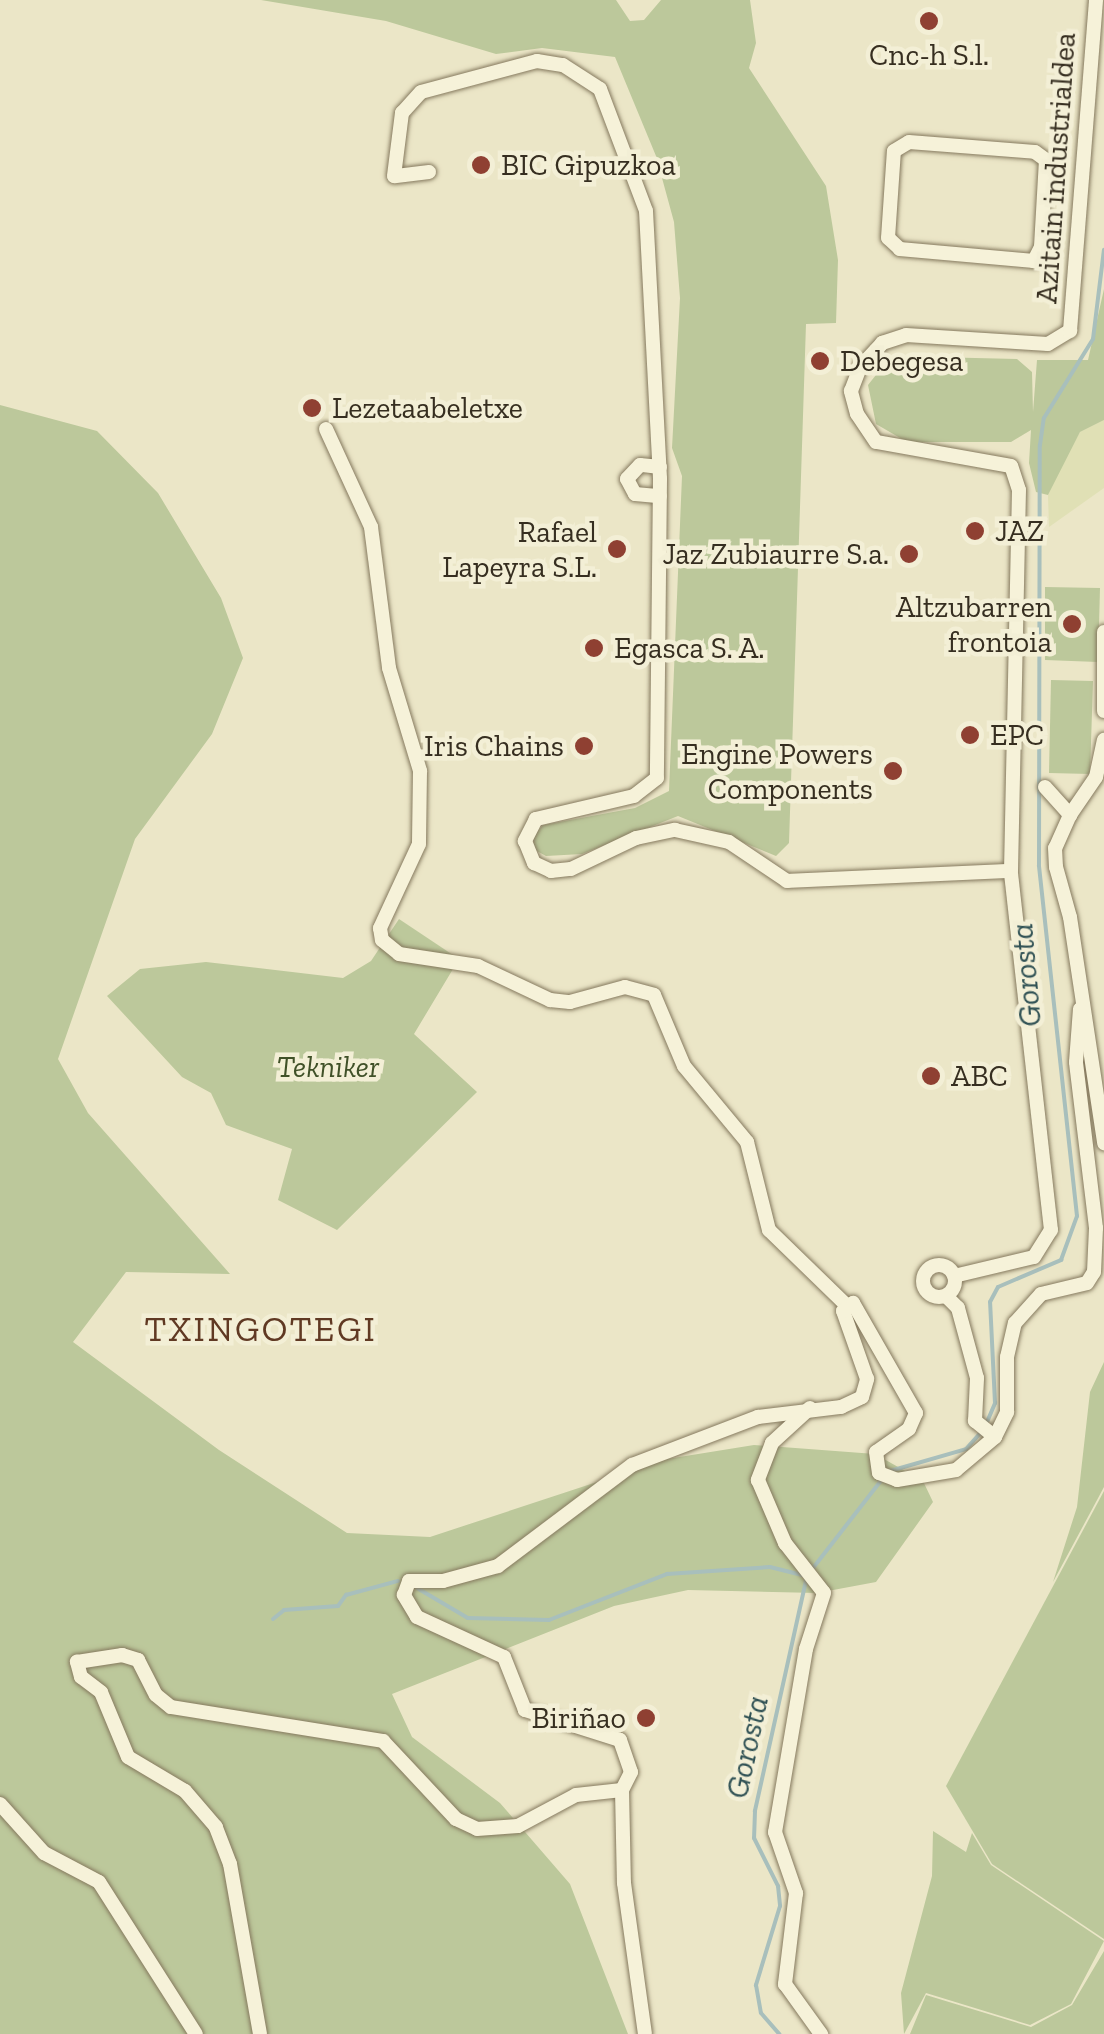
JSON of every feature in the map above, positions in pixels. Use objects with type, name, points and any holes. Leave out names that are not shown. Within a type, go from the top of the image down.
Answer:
[{"type":"street","name":"Azitain industrialdea","points":[[946,1296],[924,1289],[926,1271],[940,1264],[954,1276],[1034,1257],[1051,1230],[1011,871],[1015,475],[1011,466],[876,442],[857,414],[851,391],[860,368],[882,343],[906,335],[1048,344],[1070,332],[1096,0]]},
{"type":"street","points":[[429,172],[394,176],[402,112],[421,92],[538,61],[563,65],[600,90],[646,211],[660,473],[657,778],[634,796],[536,819],[526,841],[534,863],[570,869],[636,838],[674,830],[730,842],[787,881],[1011,871]]},
{"type":"street","name":"Azitain industrialdea","points":[[909,142],[1036,152],[1046,160],[1043,209],[1034,261],[900,249],[888,238],[894,151],[909,142]]},
{"type":"street","points":[[326,429],[371,527],[388,668],[420,771],[419,844],[380,928],[382,940],[399,954],[478,966],[550,1000],[570,1002],[625,986],[654,994],[684,1066],[748,1142],[769,1230],[846,1305],[860,1307],[916,1413],[909,1429],[876,1452],[885,1476],[956,1470],[1007,1412],[1007,1357],[1016,1323],[1042,1294],[1086,1283],[1094,1272],[1096,1228],[1076,1062],[1080,1009]]},
{"type":"street","points":[[660,473],[640,464],[627,479],[634,494],[660,496]]},
{"type":"street","points":[[1104,632],[1104,711]]},
{"type":"street","points":[[1104,740],[1099,770],[1070,815],[1055,848],[1104,1143]]},
{"type":"street","points":[[1044,787],[1070,815]]},
{"type":"street","points":[[954,1276],[946,1296],[958,1308],[988,1432]]},
{"type":"street","points":[[645,2034],[624,1883],[622,1790],[631,1772],[620,1740],[531,1714],[520,1704],[504,1657],[417,1617],[405,1588],[418,1578],[443,1581],[498,1566],[632,1465],[758,1417],[851,1404],[866,1389],[864,1366],[844,1317],[846,1305]]},
{"type":"street","points":[[811,1408],[772,1443],[758,1480],[785,1542],[824,1594],[806,1649],[776,1832],[796,1893],[785,1984],[821,2034]]},
{"type":"street","points":[[260,2034],[230,1864],[216,1827],[185,1791],[128,1757],[101,1692],[81,1677],[77,1662],[138,1660],[156,1695],[171,1706],[383,1741],[456,1819],[477,1830],[518,1826],[576,1794],[622,1790]]},
{"type":"street","points":[[0,1804],[44,1853],[99,1882],[196,2034]]},
{"type":"green space","points":[[261,0],[616,0],[630,21],[644,20],[661,0],[750,0],[756,43],[749,68],[826,186],[838,260],[836,323],[806,324],[789,843],[776,856],[678,816],[582,854],[546,856],[535,850],[533,837],[543,825],[635,808],[669,791],[682,476],[672,448],[680,298],[674,222],[656,156],[615,57],[542,48],[496,54],[386,21]]},
{"type":"green space","points":[[1104,289],[1104,420],[1080,432],[1048,495],[1036,492],[1029,463],[1031,430],[1011,442],[907,442],[876,424],[868,385],[891,356],[1017,359],[1032,372],[1033,412],[1037,360],[1088,360]]},
{"type":"green space","points":[[0,405],[97,431],[158,493],[221,598],[243,658],[212,734],[135,839],[58,1059],[88,1113],[230,1274],[126,1272],[73,1342],[219,1450],[347,1533],[430,1537],[667,1459],[754,1445],[875,1454],[923,1481],[933,1502],[876,1582],[817,1593],[688,1590],[614,1606],[392,1694],[412,1737],[500,1803],[570,1884],[628,2034],[0,2034]]},
{"type":"green space","points":[[1104,420],[1104,488],[1049,527],[1048,495],[1063,462],[1080,432]]},
{"type":"green space","name":"Altzubarren frontoia","points":[[1045,587],[1100,588],[1098,662],[1045,660]]},
{"type":"green space","points":[[1051,680],[1093,681],[1090,774],[1049,773]]},
{"type":"green space","name":"Tekniker","points":[[399,919],[459,959],[414,1034],[477,1092],[337,1230],[278,1200],[292,1149],[226,1125],[211,1093],[182,1077],[107,996],[140,969],[206,962],[343,978],[371,961]]},
{"type":"green space","points":[[1104,1362],[1104,1487],[1053,1582],[1077,1507],[1090,1392]]},
{"type":"green space","points":[[1104,1491],[1104,1939],[992,1864],[946,1786]]},
{"type":"green space","points":[[933,1831],[966,1852],[972,1833],[991,1865],[1104,1941],[1071,2004],[1030,2025],[926,1993],[904,2034],[901,1993],[932,1876]]},
{"type":"green space","points":[[1104,1951],[1104,2034],[910,2034],[926,1995],[1031,2027],[1072,2005]]},
{"type":"waterway","name":"Gorosta","points":[[987,1422],[995,1403],[990,1302],[998,1287],[1061,1260],[1077,1216],[1039,865],[1040,445],[1044,418],[1093,339],[1104,250]]},
{"type":"waterway","name":"Gorosta","points":[[890,1471],[966,1449],[982,1431]]},
{"type":"waterway","name":"Gorosta","points":[[813,1568],[883,1478]]},
{"type":"waterway","name":"Gorosta","points":[[417,1588],[468,1618],[549,1620],[667,1574],[770,1567],[807,1576],[755,1811],[754,1838],[778,1886],[780,1906],[756,1985],[761,2013],[779,2034]]},
{"type":"waterway","points":[[273,1619],[284,1610],[338,1606],[346,1595],[398,1581]]},
{"type":"place","name":"Cnc-h S.l.","points":[[929,21]]},
{"type":"place","name":"BIC Gipuzkoa","points":[[481,165]]},
{"type":"place","name":"Debegesa","points":[[820,361]]},
{"type":"place","name":"Lezetaabeletxe","points":[[312,408]]},
{"type":"place","name":"JAZ","points":[[975,531]]},
{"type":"place","name":"Rafael Lapeyra S.L.","points":[[617,549]]},
{"type":"place","name":"Jaz Zubiaurre S.a.","points":[[909,554]]},
{"type":"place","name":"Altzubarren frontoia","points":[[1072,624]]},
{"type":"place","name":"Egasca S. A.","points":[[594,648]]},
{"type":"place","name":"EPC","points":[[970,735]]},
{"type":"place","name":"Iris Chains","points":[[584,746]]},
{"type":"place","name":"Engine Powers Components","points":[[893,771]]},
{"type":"place","name":"ABC","points":[[931,1076]]},
{"type":"place","name":"Biriñao","points":[[646,1718]]},
{"type":"district","name":"TXINGOTEGI","points":[[261,1329]]}]
